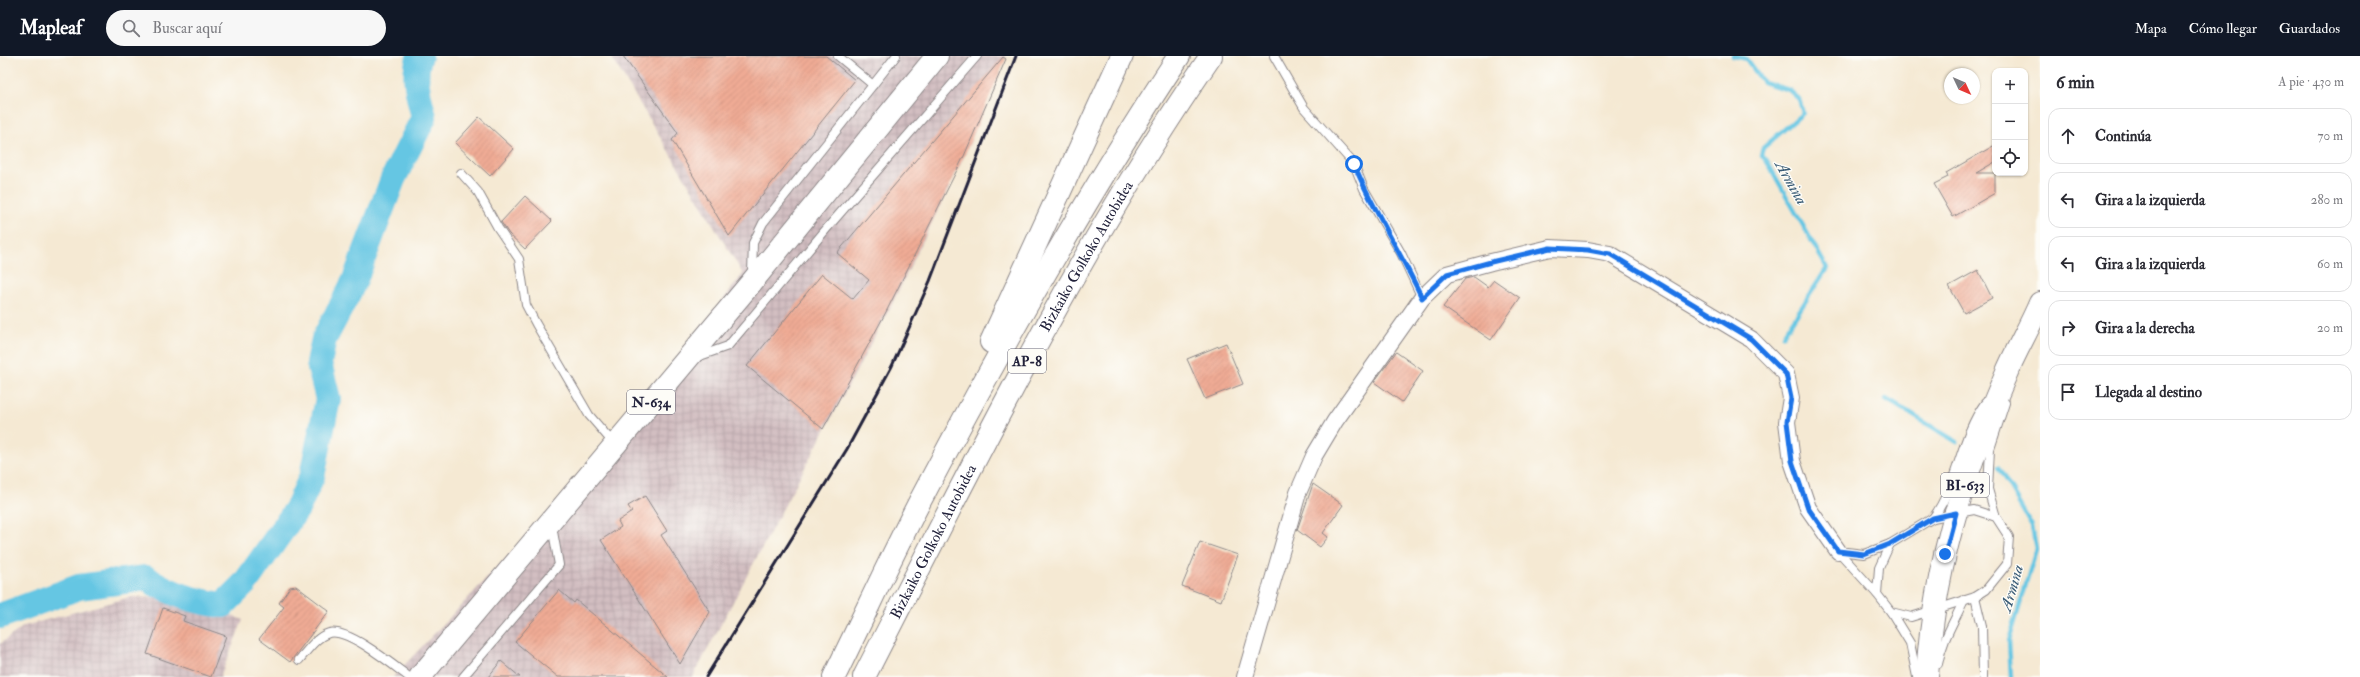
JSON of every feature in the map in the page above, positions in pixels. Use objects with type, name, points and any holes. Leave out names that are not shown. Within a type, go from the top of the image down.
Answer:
[{"type":"main road","name":"N-634","points":[[420,677],[687,360],[937,56]]},
{"type":"main road","points":[[919,502],[1122,56]]},
{"type":"main road","name":"Bizkaiko Golkoko Autobidea","points":[[834,677],[919,502],[998,355],[1059,249],[1178,56]]},
{"type":"main road","name":"Bizkaiko Golkoko Autobidea","points":[[864,677],[1057,306],[1118,200],[1212,56]]},
{"type":"main road","name":"BI-633","points":[[1932,676],[1934,610],[1956,513],[1980,437],[2006,374],[2038,307]]},
{"type":"street","points":[[1245,677],[1298,493],[1314,456],[1335,421],[1422,298],[1447,274],[1550,248],[1588,250],[1610,254],[1751,339],[1786,374],[1791,398],[1787,422],[1792,461],[1808,508],[1838,551]]},
{"type":"lane","points":[[838,56],[873,85]]},
{"type":"lane","points":[[751,283],[753,243],[763,223],[896,56]]},
{"type":"lane","points":[[687,360],[728,346],[828,227],[977,56]]},
{"type":"lane","points":[[1274,56],[1304,108],[1354,164],[1364,189],[1401,253],[1422,298]]},
{"type":"lane","points":[[461,173],[478,192],[494,222],[519,258],[526,305],[536,324],[589,414],[615,446]]},
{"type":"lane","points":[[2025,355],[2031,340],[2038,307]]},
{"type":"lane","points":[[1933,518],[1944,504],[1974,418],[2006,374]]},
{"type":"lane","points":[[1891,612],[1911,617],[1964,600],[1975,598],[1986,590],[2007,564],[2009,537],[1996,517],[1988,489],[1990,449],[2007,398]]},
{"type":"lane","points":[[1838,551],[1864,554],[1890,544],[1933,518],[1956,513],[1974,510],[1996,517]]},
{"type":"lane","points":[[464,677],[559,565],[552,522]]},
{"type":"lane","points":[[1877,594],[1879,568],[1890,544]]},
{"type":"lane","points":[[1838,551],[1877,594],[1891,612],[1910,643],[1917,677]]},
{"type":"lane","points":[[1975,598],[1982,626],[1983,677]]},
{"type":"lane","points":[[1932,676],[1948,629],[1964,600]]},
{"type":"lane","points":[[299,660],[315,642],[329,633],[349,636],[409,677]]},
{"type":"shaded area","points":[[611,56],[1006,56],[964,157],[891,306],[693,677],[393,677],[529,534],[622,429],[743,274]]},
{"type":"shaded area","points":[[130,597],[192,599],[243,620],[220,677],[0,677],[0,644],[24,626]]},
{"type":"building","points":[[623,56],[826,56],[855,80],[729,236],[672,140],[678,133]]},
{"type":"building","points":[[1003,57],[1006,59],[964,156],[886,312],[823,429],[747,366],[822,274],[853,299],[869,280],[837,253]]},
{"type":"building","points":[[479,117],[514,149],[490,176],[455,143]]},
{"type":"building","points":[[1992,147],[1992,164],[1976,173],[1992,173],[1992,176],[1995,176],[1995,193],[1953,217],[1934,184],[1948,177],[1946,173]]},
{"type":"building","points":[[525,196],[552,221],[525,249],[509,234],[501,222]]},
{"type":"building","points":[[1978,270],[1992,298],[1964,313],[1949,286]]},
{"type":"building","points":[[1474,277],[1488,287],[1494,280],[1520,298],[1491,340],[1443,307],[1465,279]]},
{"type":"building","points":[[1226,343],[1243,384],[1205,399],[1187,359]]},
{"type":"building","points":[[1396,352],[1423,371],[1402,402],[1374,382]]},
{"type":"building","points":[[1313,484],[1343,505],[1323,533],[1328,537],[1320,547],[1297,530]]},
{"type":"building","points":[[645,496],[667,531],[661,535],[710,612],[680,664],[601,540],[621,527],[618,521],[632,512],[628,506]]},
{"type":"building","points":[[1200,542],[1238,555],[1221,601],[1182,586]]},
{"type":"building","points":[[296,586],[329,611],[290,662],[259,639],[284,607],[279,603],[290,587]]},
{"type":"building","points":[[559,590],[574,603],[576,600],[668,677],[558,677],[515,642]]},
{"type":"building","points":[[163,608],[185,616],[183,621],[226,636],[211,677],[147,654]]},
{"type":"building","points":[[501,661],[520,677],[488,677]]},
{"type":"waterway","points":[[0,616],[79,587],[146,578],[183,596],[223,605],[245,583],[297,509],[312,476],[328,399],[319,363],[324,339],[354,282],[393,179],[424,117],[416,79],[420,56]]},
{"type":"waterway","name":"Armina","points":[[1733,56],[1746,59],[1763,82],[1789,90],[1799,99],[1803,113],[1763,148],[1761,155],[1766,160],[1827,268],[1783,336]]},
{"type":"waterway","name":"Armina","points":[[1886,399],[1957,442]]},
{"type":"waterway","name":"Armina","points":[[1998,467],[2032,526],[2036,550],[2009,641],[2011,677]]},
{"type":"railway","points":[[706,677],[847,449],[892,366],[930,281],[1016,56]]},
{"type":"route","points":[[1354,164],[1364,189],[1401,253],[1422,298],[1447,274],[1550,248],[1588,250],[1610,254],[1751,339],[1786,374],[1791,398],[1787,422],[1792,461],[1808,508],[1838,551],[1864,554],[1890,544],[1933,518],[1956,513],[1945,554]]}]
